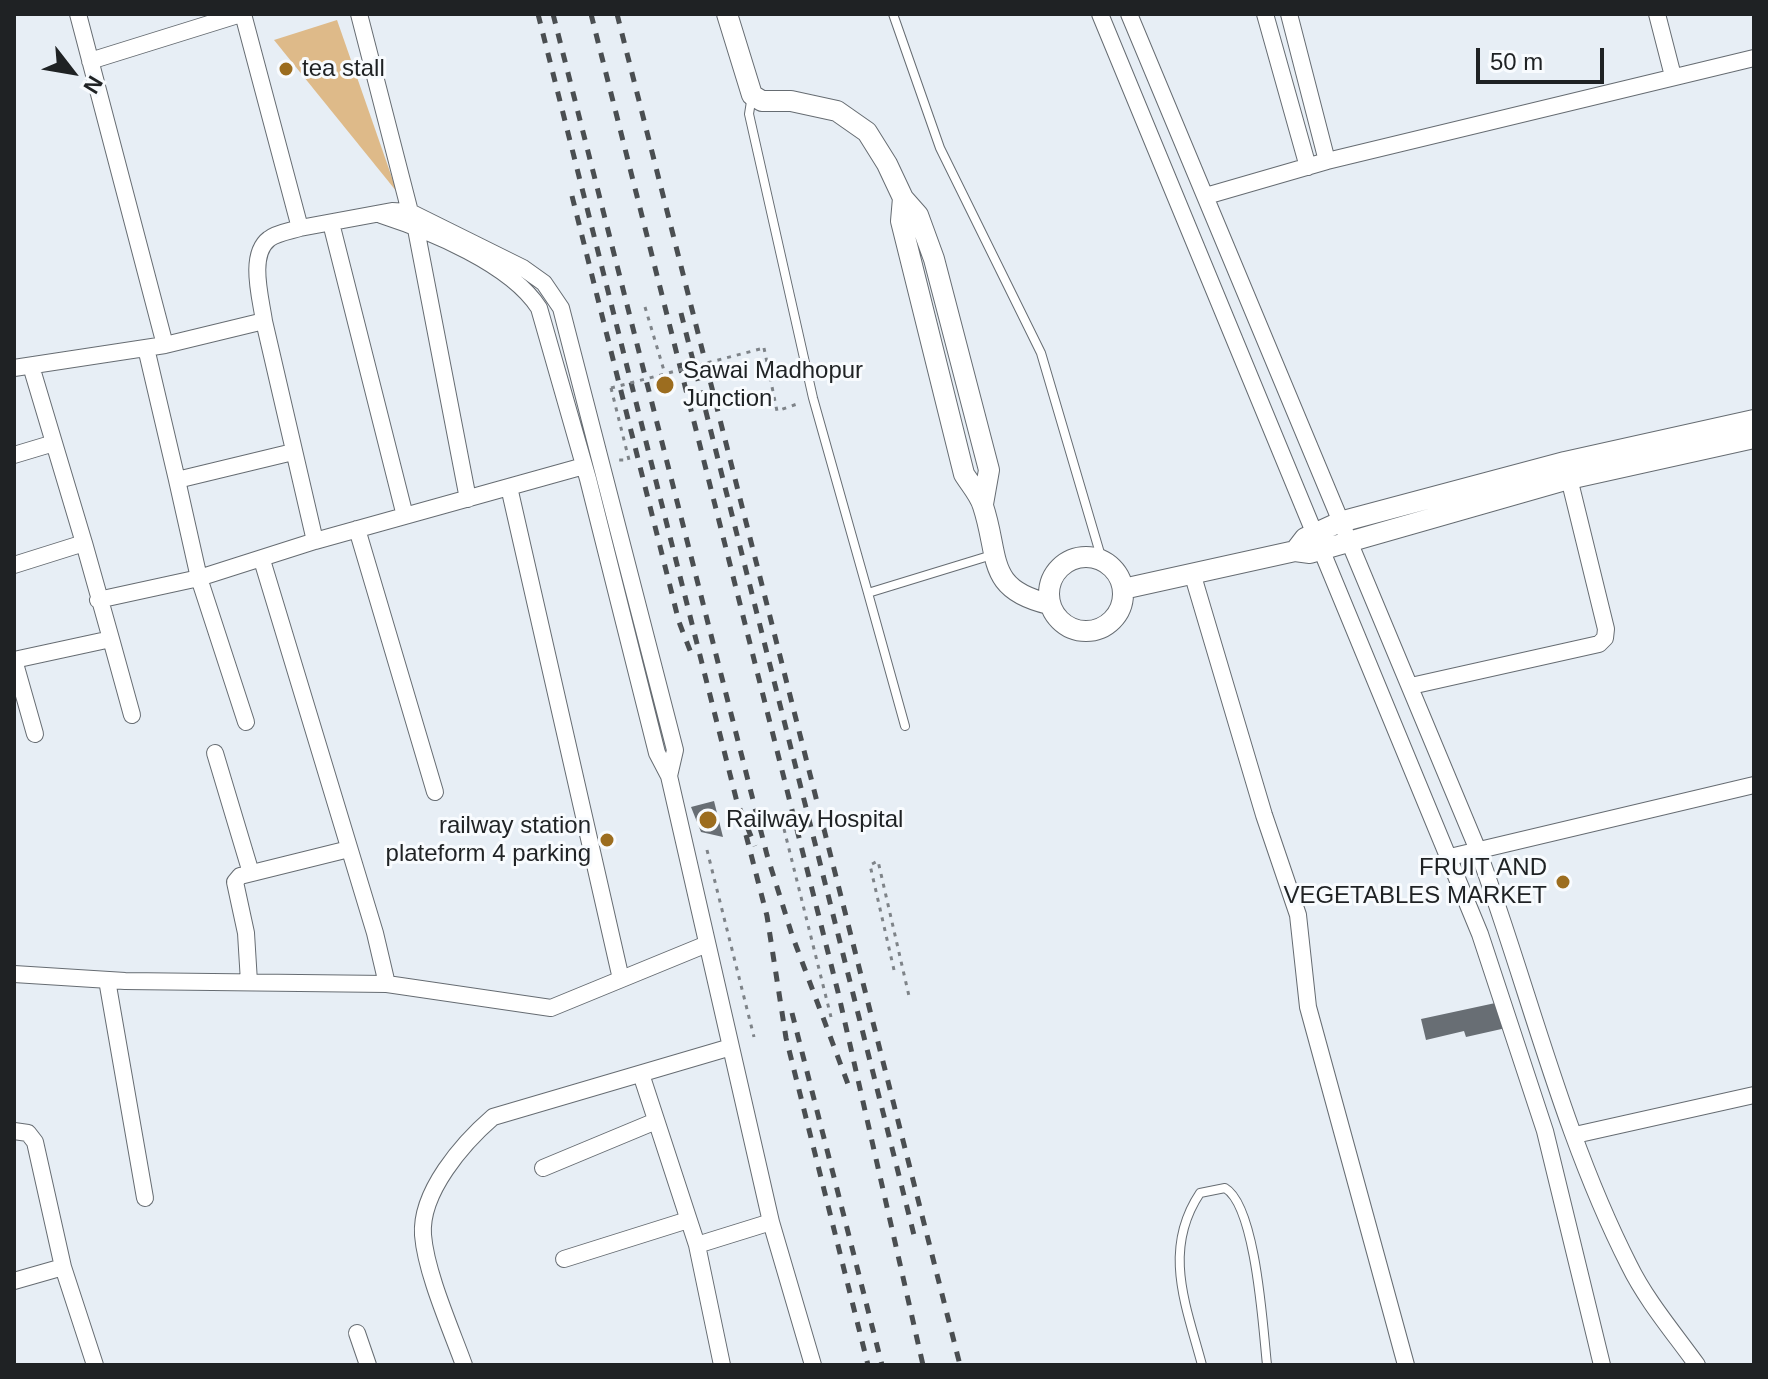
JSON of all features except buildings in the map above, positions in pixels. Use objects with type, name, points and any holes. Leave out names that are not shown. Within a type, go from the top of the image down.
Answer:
[{"type":"street","points":[[78,14],[165,345]]},
{"type":"street","points":[[90,61],[242,14],[300,228]]},
{"type":"street","points":[[359,14],[410,212]]},
{"type":"street","points":[[727,14],[745,83],[752,95],[762,101],[791,101],[837,111],[867,132],[903,198],[918,215],[934,259],[989,470],[983,504],[1000,576],[1012,590],[1049,604],[1063,624],[1074,630],[1099,630],[1118,614],[1123,589],[1112,567],[1102,560],[1090,557],[1067,561],[1051,580],[1049,604]]},
{"type":"street","points":[[1100,14],[1450,857],[1519,1044],[1545,1131],[1602,1365]]},
{"type":"street","points":[[1129,14],[1477,848],[1514,948],[1573,1130],[1629,1266],[1697,1365]]},
{"type":"street","points":[[1265,14],[1308,167]]},
{"type":"street","points":[[1289,14],[1327,161]]},
{"type":"street","points":[[1657,14],[1673,76]]},
{"type":"street","points":[[1206,196],[1327,161],[1754,58]]},
{"type":"street","points":[[315,541],[264,321],[258,263],[261,248],[270,237],[300,228],[401,210],[523,268],[544,283],[561,308],[675,750],[669,776]]},
{"type":"street","points":[[381,215],[507,274],[527,290],[539,308],[584,466],[657,753],[669,776],[771,1222],[813,1365]]},
{"type":"street","points":[[331,223],[405,516]]},
{"type":"street","points":[[416,229],[468,499]]},
{"type":"street","points":[[132,715],[54,443],[22,367],[165,345],[264,321]]},
{"type":"street","points":[[146,348],[199,578],[246,722]]},
{"type":"street","points":[[1123,589],[1193,576],[1295,551],[1344,532],[1754,420]]},
{"type":"street","points":[[1567,470],[1754,438]]},
{"type":"street","points":[[14,455],[54,443]]},
{"type":"street","points":[[177,480],[293,452]]},
{"type":"street","points":[[98,600],[199,578],[315,541],[584,466]]},
{"type":"street","points":[[1411,686],[1599,644],[1605,638],[1606,629],[1567,470]]},
{"type":"street","points":[[509,487],[621,979]]},
{"type":"street","points":[[357,529],[435,792]]},
{"type":"street","points":[[14,565],[84,543]]},
{"type":"street","points":[[262,560],[387,984]]},
{"type":"street","points":[[1193,576],[1264,815],[1298,915],[1308,1007],[1406,1365]]},
{"type":"street","points":[[35,734],[14,660],[111,639]]},
{"type":"street","points":[[215,753],[251,873]]},
{"type":"street","points":[[1450,857],[1477,848],[1754,785]]},
{"type":"street","points":[[249,982],[246,933],[235,882],[251,873],[349,849]]},
{"type":"street","points":[[14,974],[107,980],[387,984],[551,1008],[707,944]]},
{"type":"street","points":[[107,980],[145,1198]]},
{"type":"street","points":[[464,1365],[423,1235],[426,1210],[445,1172],[474,1134],[493,1117],[731,1047]]},
{"type":"street","points":[[641,1074],[697,1245],[724,1365]]},
{"type":"street","points":[[1545,1131],[1573,1130],[1754,1095]]},
{"type":"street","points":[[543,1168],[656,1121]]},
{"type":"street","points":[[14,1131],[28,1133],[35,1142],[63,1267],[95,1365]]},
{"type":"street","points":[[564,1259],[688,1220]]},
{"type":"street","points":[[697,1245],[771,1222]]},
{"type":"street","points":[[14,1281],[63,1267]]},
{"type":"street","points":[[357,1333],[368,1365]]},
{"type":"lane","points":[[893,14],[940,148],[1041,353],[1102,560]]},
{"type":"lane","points":[[752,95],[749,114],[813,398],[905,726]]},
{"type":"lane","points":[[868,593],[994,555]]},
{"type":"lane","points":[[1202,1365],[1179,1278],[1180,1245],[1186,1214],[1200,1193],[1225,1188],[1234,1193],[1241,1205],[1256,1276],[1267,1365]]},
{"type":"path","points":[[645,307],[665,374]]},
{"type":"path","points":[[629,460],[611,388],[764,348],[777,411],[813,398]]},
{"type":"path","points":[[784,829],[831,1017]]},
{"type":"path","points":[[707,850],[754,1037]]},
{"type":"path","points":[[894,970],[870,865],[878,861],[909,996]]},
{"type":"shaded area","points":[[337,20],[397,192],[274,40]]},
{"type":"railway","points":[[538,14],[737,802],[755,846]]},
{"type":"railway","points":[[553,14],[767,855],[792,935],[851,1092]]},
{"type":"railway","points":[[591,14],[838,992],[923,1365]]},
{"type":"railway","points":[[617,14],[960,1365]]},
{"type":"railway","points":[[572,196],[679,622],[691,653]]},
{"type":"railway","points":[[681,313],[914,1235]]},
{"type":"railway","points":[[746,835],[767,916],[786,1038],[868,1365]]},
{"type":"railway","points":[[792,1013],[882,1365]]},
{"type":"place","name":"tea stall","points":[[286,69]]},
{"type":"place","name":"Sawai Madhopur Junction","points":[[665,385]]},
{"type":"place","name":"Railway Hospital","points":[[708,820]]},
{"type":"place","name":"railway station plateform 4 parking","points":[[607,840]]},
{"type":"place","name":"FRUIT AND VEGETABLES MARKET","points":[[1563,882]]}]
